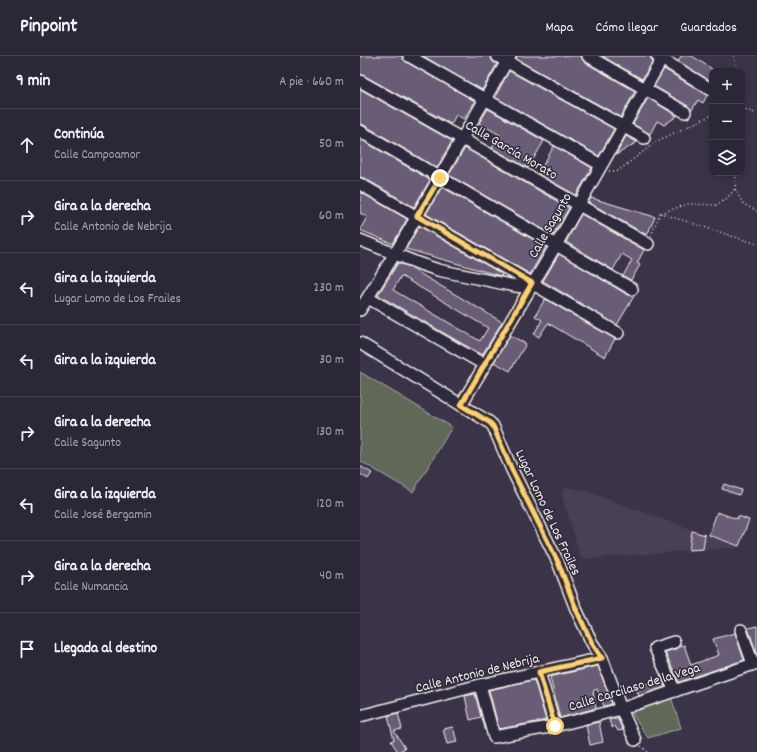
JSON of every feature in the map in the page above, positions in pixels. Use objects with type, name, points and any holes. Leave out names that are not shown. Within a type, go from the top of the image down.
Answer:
[{"type":"street","points":[[409,56],[599,168]]},
{"type":"street","points":[[588,56],[684,112]]},
{"type":"street","points":[[360,310],[395,254],[485,100],[505,58],[644,138]]},
{"type":"street","points":[[660,58],[709,88]]},
{"type":"street","name":"Calle Sagunto","points":[[461,405],[532,283],[556,245],[645,89],[660,58]]},
{"type":"street","name":"Calle García Morato","points":[[360,80],[648,244]]},
{"type":"street","points":[[360,132],[632,289]]},
{"type":"street","points":[[360,184],[618,333]]},
{"type":"street","points":[[360,240],[438,270],[515,286],[524,287],[532,283]]},
{"type":"street","points":[[503,284],[512,278],[513,272]]},
{"type":"street","points":[[515,286],[522,302]]},
{"type":"street","points":[[368,298],[485,365]]},
{"type":"street","points":[[360,343],[461,405]]},
{"type":"street","name":"Lugar Lomo de Los Frailes","points":[[461,405],[493,426],[512,470],[558,562],[576,609],[592,643],[602,658],[634,740]]},
{"type":"street","points":[[741,630],[755,663]]},
{"type":"street","points":[[674,642],[655,648],[675,690]]},
{"type":"street","name":"Calle Antonio de Nebrija","points":[[360,716],[480,686],[602,658]]},
{"type":"street","name":"Calle Carcilaso de la Vega","points":[[480,686],[494,737],[555,726],[621,709],[755,663]]},
{"type":"street","points":[[539,672],[555,726]]},
{"type":"path","points":[[734,56],[737,68]]},
{"type":"path","points":[[745,109],[757,114]]},
{"type":"path","points":[[599,168],[618,171],[657,141],[709,116]]},
{"type":"path","points":[[736,176],[735,189],[743,204],[757,211]]},
{"type":"path","points":[[660,213],[688,204],[716,205],[727,198],[735,189]]},
{"type":"path","points":[[660,213],[757,244]]},
{"type":"path","points":[[648,244],[660,213]]},
{"type":"shaded area","points":[[565,487],[582,490],[740,547],[581,559],[562,495]]},
{"type":"green space","points":[[360,372],[452,427],[413,492],[360,461]]},
{"type":"green space","points":[[671,697],[681,728],[648,738],[631,712]]},
{"type":"building","points":[[360,56],[402,56],[406,62],[475,101],[464,119],[456,115],[451,124],[360,74]]},
{"type":"building","points":[[423,56],[488,56],[497,64],[482,90]]},
{"type":"building","points":[[517,56],[581,56],[584,62],[635,91],[621,117],[516,59]]},
{"type":"building","points":[[602,56],[650,56],[653,61],[642,79]]},
{"type":"building","points":[[681,56],[692,56],[710,68],[709,68],[709,80],[678,61]]},
{"type":"building","points":[[664,69],[707,95],[703,103],[698,100],[692,110],[688,106],[654,86]]},
{"type":"building","points":[[509,71],[614,129],[599,156],[495,97]]},
{"type":"building","points":[[360,89],[452,141],[437,168],[360,124]]},
{"type":"building","points":[[648,98],[677,116],[664,125],[657,121],[650,134],[633,124]]},
{"type":"building","points":[[488,109],[544,141],[528,168],[492,148],[500,135],[479,123]]},
{"type":"building","points":[[626,136],[637,142],[616,155]]},
{"type":"building","points":[[360,139],[430,180],[414,207],[360,177]]},
{"type":"building","points":[[554,146],[592,168],[576,195],[538,174]]},
{"type":"building","points":[[465,148],[569,208],[553,235],[449,175]]},
{"type":"building","points":[[442,187],[546,247],[530,274],[426,214]]},
{"type":"building","points":[[360,192],[407,219],[393,244],[360,230],[367,217],[360,213]]},
{"type":"building","points":[[591,198],[655,217],[647,235],[588,202]]},
{"type":"building","points":[[581,214],[644,250],[637,263],[640,265],[631,280],[623,276],[632,260],[622,254],[613,270],[566,242]]},
{"type":"building","points":[[419,226],[502,274],[501,276],[406,249]]},
{"type":"building","points":[[559,254],[628,295],[634,296],[617,325],[543,281]]},
{"type":"building","points":[[398,263],[407,266],[502,322],[482,355],[378,295]],"holes":[[[401,276],[488,328],[480,341],[393,290]]]},
{"type":"building","points":[[545,299],[615,339],[605,357],[548,323],[539,337],[534,334],[542,320],[535,316]]},
{"type":"building","points":[[510,335],[526,344],[510,371],[494,362]]},
{"type":"building","points":[[360,466],[372,473],[368,479],[360,474]]},
{"type":"building","points":[[724,484],[741,490],[739,495],[722,489]]},
{"type":"building","points":[[717,512],[737,519],[738,516],[749,520],[739,546],[709,535]]},
{"type":"building","points":[[692,531],[705,535],[703,549],[689,550]]},
{"type":"building","points":[[757,626],[757,654],[748,628]]},
{"type":"building","points":[[735,633],[744,660],[679,682],[665,652],[684,645],[691,665],[719,655],[713,639]]},
{"type":"building","points":[[598,666],[612,704],[604,706],[597,689],[593,691],[596,708],[560,718],[550,677]]},
{"type":"building","points":[[662,679],[665,687],[639,696],[636,687]]},
{"type":"building","points":[[534,680],[546,720],[499,729],[489,690]]},
{"type":"building","points":[[475,694],[481,717],[470,720],[465,696]]},
{"type":"building","points":[[398,713],[402,729],[394,731],[405,748],[398,752],[391,741],[394,740],[388,716]]},
{"type":"building","points":[[617,718],[623,730],[618,731],[615,726],[612,728],[609,720]]},
{"type":"building","points":[[599,722],[603,742],[590,745],[586,725]]},
{"type":"building","points":[[453,727],[457,742],[447,744],[443,729]]},
{"type":"route","points":[[440,178],[417,216],[532,283],[461,405],[493,426],[512,470],[558,562],[576,609],[592,643],[602,658],[539,672],[555,726]]}]
